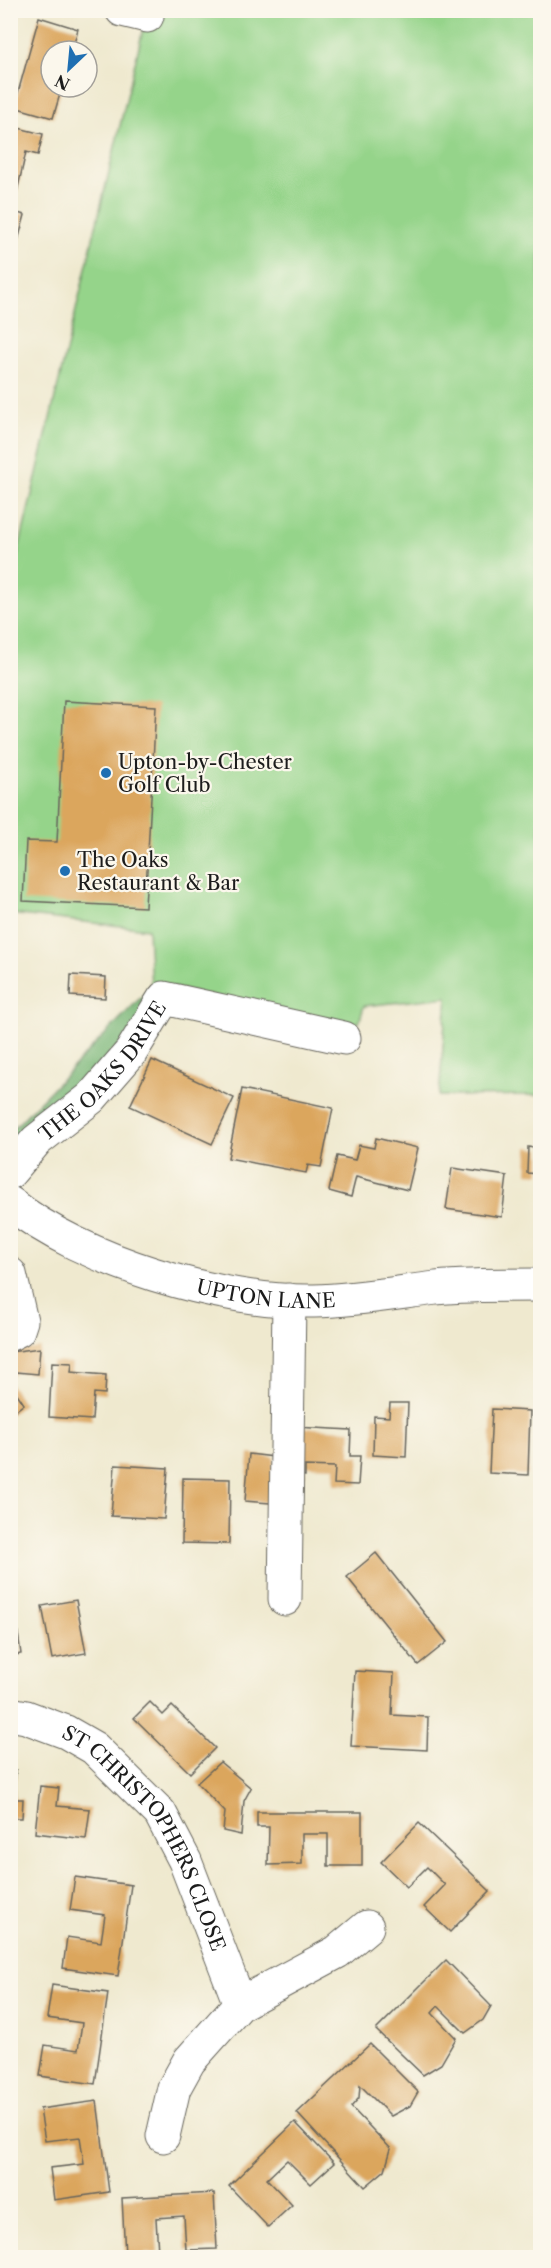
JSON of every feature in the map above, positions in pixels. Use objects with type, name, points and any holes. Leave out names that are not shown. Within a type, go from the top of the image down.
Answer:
[{"type":"street","name":"THE OAKS DRIVE","points":[[10,1172],[36,1141],[91,1098],[131,1052],[164,998],[344,1038]]},
{"type":"street","name":"UPTON LANE","points":[[12,1206],[65,1236],[139,1269],[197,1287],[261,1299],[386,1296],[485,1284],[540,1285]]},
{"type":"street","points":[[10,1274],[21,1321],[18,1330],[10,1334]]},
{"type":"street","points":[[285,1599],[289,1300]]},
{"type":"street","name":"ST CHRISTOPHERS CLOSE","points":[[10,1714],[26,1717],[66,1732],[94,1748],[160,1813],[185,1861],[240,2004]]},
{"type":"street","points":[[163,2136],[174,2088],[189,2061],[240,2004],[337,1952],[367,1927]]},
{"type":"green space","name":"Upton-by-Chester Golf Club","points":[[144,11],[540,11],[540,1095],[439,1096],[447,997],[364,1006],[359,1023],[325,1021],[175,988],[151,987],[148,929],[11,914],[10,789],[15,746],[10,745],[11,582],[145,21]]},
{"type":"green space","points":[[151,987],[175,988],[11,1160],[11,1131]]},
{"type":"building","points":[[39,17],[78,29],[75,39],[39,39],[39,99],[59,99],[53,118],[14,107]]},
{"type":"building","points":[[10,126],[43,134],[38,155],[26,152],[17,192],[10,191]]},
{"type":"building","points":[[10,211],[25,215],[11,266],[10,266]]},
{"type":"building","name":"Upton-by-Chester Golf Club","points":[[64,701],[156,706],[145,907],[23,901],[26,841],[57,842]]},
{"type":"building","points":[[71,975],[106,977],[105,998],[70,996]]},
{"type":"building","points":[[152,1060],[234,1098],[212,1144],[130,1106]]},
{"type":"building","points":[[242,1089],[333,1108],[321,1167],[308,1165],[306,1173],[228,1158]]},
{"type":"building","points":[[376,1138],[418,1148],[408,1190],[356,1177],[351,1197],[329,1191],[337,1156],[355,1160],[359,1145],[374,1148]]},
{"type":"building","points":[[528,1147],[540,1149],[540,1174],[527,1173]]},
{"type":"building","points":[[452,1168],[507,1176],[502,1217],[446,1209]]},
{"type":"building","points":[[40,1348],[38,1374],[16,1372],[10,1378],[10,1352]]},
{"type":"building","points":[[52,1362],[72,1363],[71,1372],[106,1375],[105,1394],[94,1393],[92,1420],[49,1417]]},
{"type":"building","points":[[10,1383],[24,1404],[10,1415]]},
{"type":"building","points":[[390,1403],[408,1403],[406,1457],[373,1455],[374,1416],[389,1417]]},
{"type":"building","points":[[492,1409],[530,1411],[528,1475],[489,1473]]},
{"type":"building","points":[[295,1427],[351,1430],[350,1456],[360,1456],[358,1485],[334,1484],[335,1467],[305,1466],[305,1476],[293,1475]]},
{"type":"building","points":[[249,1454],[274,1457],[270,1503],[245,1501]]},
{"type":"building","points":[[115,1465],[168,1468],[164,1519],[111,1516]]},
{"type":"building","points":[[183,1478],[230,1479],[229,1544],[182,1543]]},
{"type":"building","points":[[376,1553],[447,1642],[418,1665],[347,1577]]},
{"type":"building","points":[[13,1599],[21,1654],[10,1656],[10,1600]]},
{"type":"building","points":[[76,1600],[86,1653],[52,1659],[42,1606]]},
{"type":"building","points":[[355,1671],[394,1673],[392,1715],[428,1717],[427,1750],[351,1746]]},
{"type":"building","points":[[150,1702],[163,1715],[172,1706],[215,1748],[190,1773],[134,1718]]},
{"type":"building","points":[[220,1762],[251,1788],[244,1801],[241,1835],[223,1831],[225,1812],[197,1783]]},
{"type":"building","points":[[10,1770],[16,1770],[14,1799],[23,1799],[22,1818],[10,1818]]},
{"type":"building","points":[[40,1786],[59,1788],[57,1806],[90,1809],[86,1839],[35,1833]]},
{"type":"building","points":[[257,1812],[362,1812],[362,1866],[328,1866],[328,1834],[302,1834],[302,1864],[268,1865],[269,1827],[257,1827]]},
{"type":"building","points":[[419,1823],[490,1891],[450,1932],[424,1907],[445,1885],[427,1867],[407,1887],[381,1862]]},
{"type":"building","points":[[75,1877],[131,1885],[118,1976],[63,1968],[67,1937],[101,1942],[105,1915],[70,1910]]},
{"type":"building","points":[[446,1960],[491,2006],[483,2020],[465,2033],[438,2006],[432,2013],[456,2038],[441,2064],[423,2075],[376,2030]]},
{"type":"building","points":[[52,1985],[108,1993],[95,2084],[40,2076],[45,2045],[78,2050],[82,2023],[47,2018]]},
{"type":"building","points":[[370,2044],[418,2092],[410,2106],[391,2116],[360,2085],[359,2098],[351,2107],[391,2149],[385,2170],[365,2187],[297,2113]]},
{"type":"building","points":[[97,2101],[109,2192],[54,2200],[50,2168],[84,2164],[80,2137],[45,2141],[40,2109]]},
{"type":"building","points":[[295,2122],[334,2163],[311,2184],[287,2160],[267,2179],[292,2205],[268,2227],[229,2186]]},
{"type":"building","points":[[214,2193],[217,2249],[186,2250],[184,2216],[156,2218],[158,2253],[125,2255],[122,2198]]},
{"type":"place","name":"Upton-by-Chester Golf Club","points":[[106,773]]},
{"type":"place","name":"The Oaks Restaurant & Bar","points":[[65,871]]}]
